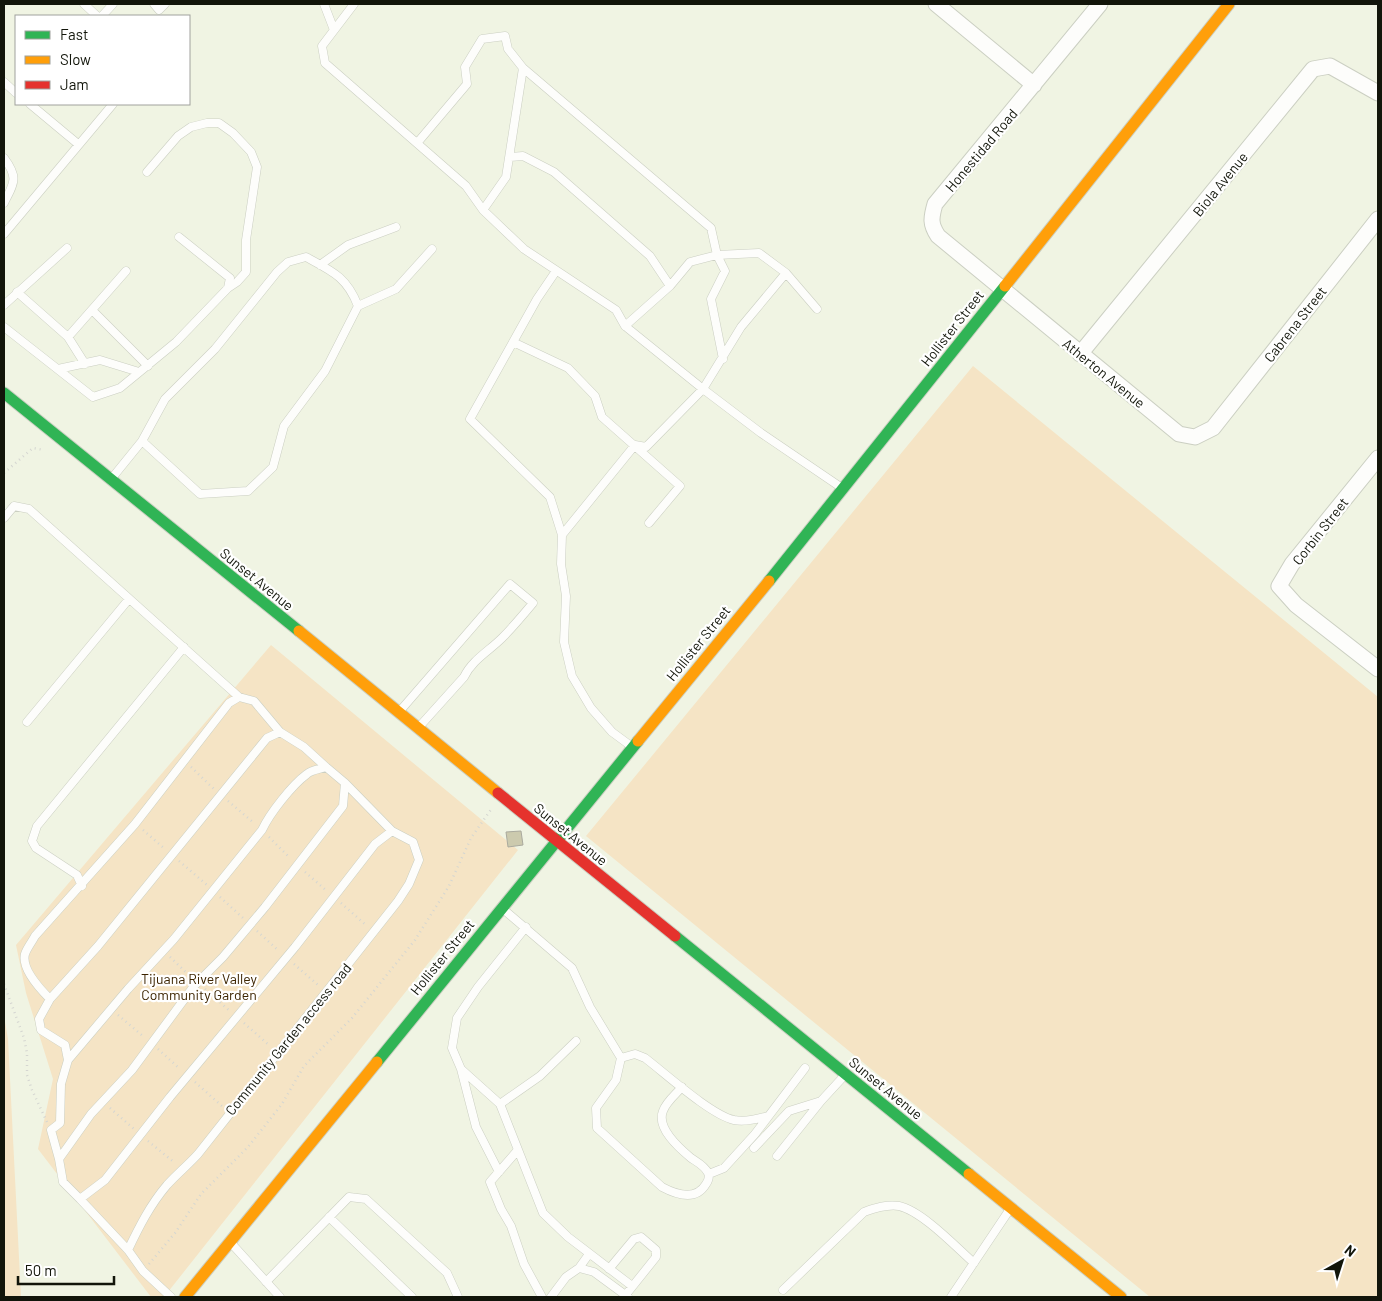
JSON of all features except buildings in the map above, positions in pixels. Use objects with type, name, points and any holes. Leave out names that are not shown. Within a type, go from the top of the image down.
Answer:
[{"type":"street","points":[[936,4],[1034,85]]},
{"type":"street","name":"Honestidad Road","points":[[1002,289],[938,236],[932,228],[930,219],[935,204],[1100,4]]},
{"type":"street","name":"Hollister Street","points":[[185,1297],[844,489],[1229,4]]},
{"type":"street","name":"Biola Avenue","points":[[1080,354],[1313,69],[1330,66],[1378,92]]},
{"type":"street","name":"Cabrena Street","points":[[1212,428],[1378,220]]},
{"type":"street","name":"Atherton Avenue","points":[[1002,289],[1179,434],[1194,437],[1212,428]]},
{"type":"street","name":"Sunset Avenue","points":[[4,393],[1120,1297]]},
{"type":"street","name":"Corbin Street","points":[[1378,458],[1292,564],[1279,586],[1296,605],[1378,669]]},
{"type":"lane","points":[[84,4],[96,15]]},
{"type":"lane","points":[[103,15],[113,4]]},
{"type":"lane","points":[[159,10],[165,4]]},
{"type":"lane","points":[[324,4],[334,30]]},
{"type":"lane","points":[[354,4],[322,46],[326,63],[466,186],[483,210],[524,249],[616,310],[625,326],[702,389],[760,433],[844,489]]},
{"type":"lane","points":[[418,142],[467,84],[465,67],[482,39],[505,36],[508,49],[523,68],[711,228],[717,255],[725,272],[711,299],[723,359]]},
{"type":"lane","points":[[483,210],[506,177],[523,68]]},
{"type":"lane","points":[[4,82],[15,92]]},
{"type":"lane","points":[[31,105],[78,144]]},
{"type":"lane","points":[[4,234],[78,144],[113,105]]},
{"type":"lane","points":[[4,327],[93,397],[120,388],[148,366],[176,342],[228,288],[237,282],[246,272],[246,240],[257,167],[251,152],[234,133],[218,123],[207,123],[191,127],[178,136],[147,172]]},
{"type":"lane","points":[[510,157],[523,156],[554,172],[650,256],[670,286]]},
{"type":"lane","points":[[4,158],[12,169],[15,181],[4,203]]},
{"type":"lane","points":[[320,265],[348,245],[396,227]]},
{"type":"lane","points":[[179,237],[230,278],[228,288]]},
{"type":"lane","points":[[4,305],[67,248]]},
{"type":"lane","points":[[142,441],[200,494],[248,490],[273,467],[284,426],[326,371],[358,306],[396,289],[432,249]]},
{"type":"lane","points":[[625,326],[670,286],[690,262],[717,255],[759,254],[786,273],[816,309]]},
{"type":"lane","points":[[110,479],[142,441],[165,399],[215,349],[277,272],[288,262],[306,257],[337,274],[352,289],[358,306]]},
{"type":"lane","points":[[68,337],[126,271]]},
{"type":"lane","points":[[556,271],[470,418],[492,443],[550,497],[562,535],[561,564],[566,596],[564,642],[572,676],[591,708],[612,732],[632,748]]},
{"type":"lane","points":[[636,445],[646,447],[702,389],[723,359],[741,327],[786,273]]},
{"type":"lane","points":[[17,292],[68,337],[85,364]]},
{"type":"lane","points":[[92,310],[148,366]]},
{"type":"lane","points":[[513,342],[568,368],[594,396],[602,417],[636,445],[680,486],[649,523]]},
{"type":"lane","points":[[58,370],[100,360],[139,372]]},
{"type":"lane","points":[[562,535],[636,445]]},
{"type":"lane","name":"Community Garden access road","points":[[4,518],[14,506],[29,509],[239,697],[254,701],[280,732],[304,746],[346,783],[392,831],[413,842],[419,860],[409,884],[327,993],[198,1154],[155,1201],[143,1218],[128,1250]]},
{"type":"lane","points":[[398,713],[510,584],[533,603],[499,640],[468,668],[464,677],[418,729]]},
{"type":"lane","points":[[27,722],[129,599]]},
{"type":"lane","points":[[82,886],[77,875],[36,848],[32,841],[37,826],[184,647]]},
{"type":"lane","points":[[50,999],[42,992],[24,964],[25,954],[44,925],[82,886],[104,858],[136,824],[229,703],[239,697]]},
{"type":"lane","points":[[68,1060],[65,1045],[41,1030],[39,1019],[50,999],[98,946],[267,738],[280,732]]},
{"type":"lane","points":[[171,1297],[143,1271],[128,1250],[63,1182],[51,1130],[60,1123],[61,1084],[68,1060],[163,951],[262,830],[280,804],[308,772],[326,767]]},
{"type":"lane","points":[[59,1159],[91,1114],[132,1070],[150,1043],[198,982],[223,957],[250,925],[343,806],[346,783]]},
{"type":"lane","points":[[80,1199],[105,1180],[375,844],[392,831]]},
{"type":"lane","points":[[502,908],[572,968],[590,1007],[621,1058],[616,1080],[596,1108],[597,1128],[662,1187],[675,1194],[686,1196],[698,1192],[708,1181],[709,1174],[704,1167],[673,1140],[663,1124],[663,1110],[682,1087]]},
{"type":"lane","points":[[499,1172],[476,1127],[461,1069],[452,1048],[457,1018],[478,987],[526,928]]},
{"type":"lane","points":[[500,1104],[540,1076],[576,1041]]},
{"type":"lane","points":[[621,1058],[635,1054],[645,1058],[713,1109],[733,1120],[768,1116]]},
{"type":"lane","points":[[709,1174],[724,1168],[768,1116],[804,1068]]},
{"type":"lane","points":[[461,1069],[500,1104],[543,1213],[589,1254],[632,1286]]},
{"type":"lane","points":[[777,1156],[821,1101],[846,1075]]},
{"type":"lane","points":[[754,1148],[789,1111],[821,1101]]},
{"type":"lane","points":[[517,1151],[490,1182],[500,1209],[511,1226],[524,1264],[542,1297]]},
{"type":"lane","points":[[266,1282],[349,1197],[366,1199],[447,1273],[456,1297]]},
{"type":"lane","points":[[783,1290],[864,1212],[878,1207],[900,1206],[926,1220],[974,1264]]},
{"type":"lane","points":[[951,1297],[1011,1208]]},
{"type":"lane","points":[[329,1217],[412,1297]]},
{"type":"lane","points":[[579,1268],[594,1272],[626,1296],[656,1257],[656,1250],[641,1237],[634,1239],[609,1269]]},
{"type":"lane","points":[[230,1243],[280,1297]]},
{"type":"lane","points":[[551,1297],[566,1278],[579,1268],[589,1254]]},
{"type":"path","points":[[4,473],[33,448],[44,450]]},
{"type":"path","points":[[185,762],[262,830],[297,865],[374,932]]},
{"type":"path","points":[[143,1271],[175,1234],[201,1194],[248,1147],[282,1104],[304,1066],[352,1018],[415,940],[449,886],[471,838],[502,797]]},
{"type":"path","points":[[136,824],[213,890],[327,993]]},
{"type":"path","points":[[163,951],[278,1054]]},
{"type":"path","points":[[4,984],[24,1038],[27,1053],[27,1074],[32,1090],[51,1130]]},
{"type":"path","points":[[111,1009],[230,1112]]},
{"type":"green space","points":[[973,366],[1378,697],[1378,1297],[1150,1297],[586,836]]},
{"type":"green space","name":"Tijuana River Valley Community Garden","points":[[271,645],[518,850],[164,1297],[151,1297],[38,1149],[53,1079],[26,993],[16,945]]},
{"type":"green space","points":[[4,1016],[8,1039],[21,1297],[4,1297]]},
{"type":"traffic: fast","points":[[769,581],[1005,286]]},
{"type":"traffic: fast","points":[[4,393],[299,631]]},
{"type":"traffic: fast","points":[[377,1062],[638,741]]},
{"type":"traffic: fast","points":[[675,936],[969,1174]]},
{"type":"traffic: slow","points":[[1005,286],[1229,4]]},
{"type":"traffic: slow","points":[[638,741],[769,581]]},
{"type":"traffic: slow","points":[[299,631],[498,793]]},
{"type":"traffic: slow","points":[[185,1297],[377,1062]]},
{"type":"traffic: slow","points":[[969,1174],[1121,1297]]},
{"type":"traffic: jam","points":[[498,793],[675,936]]}]
